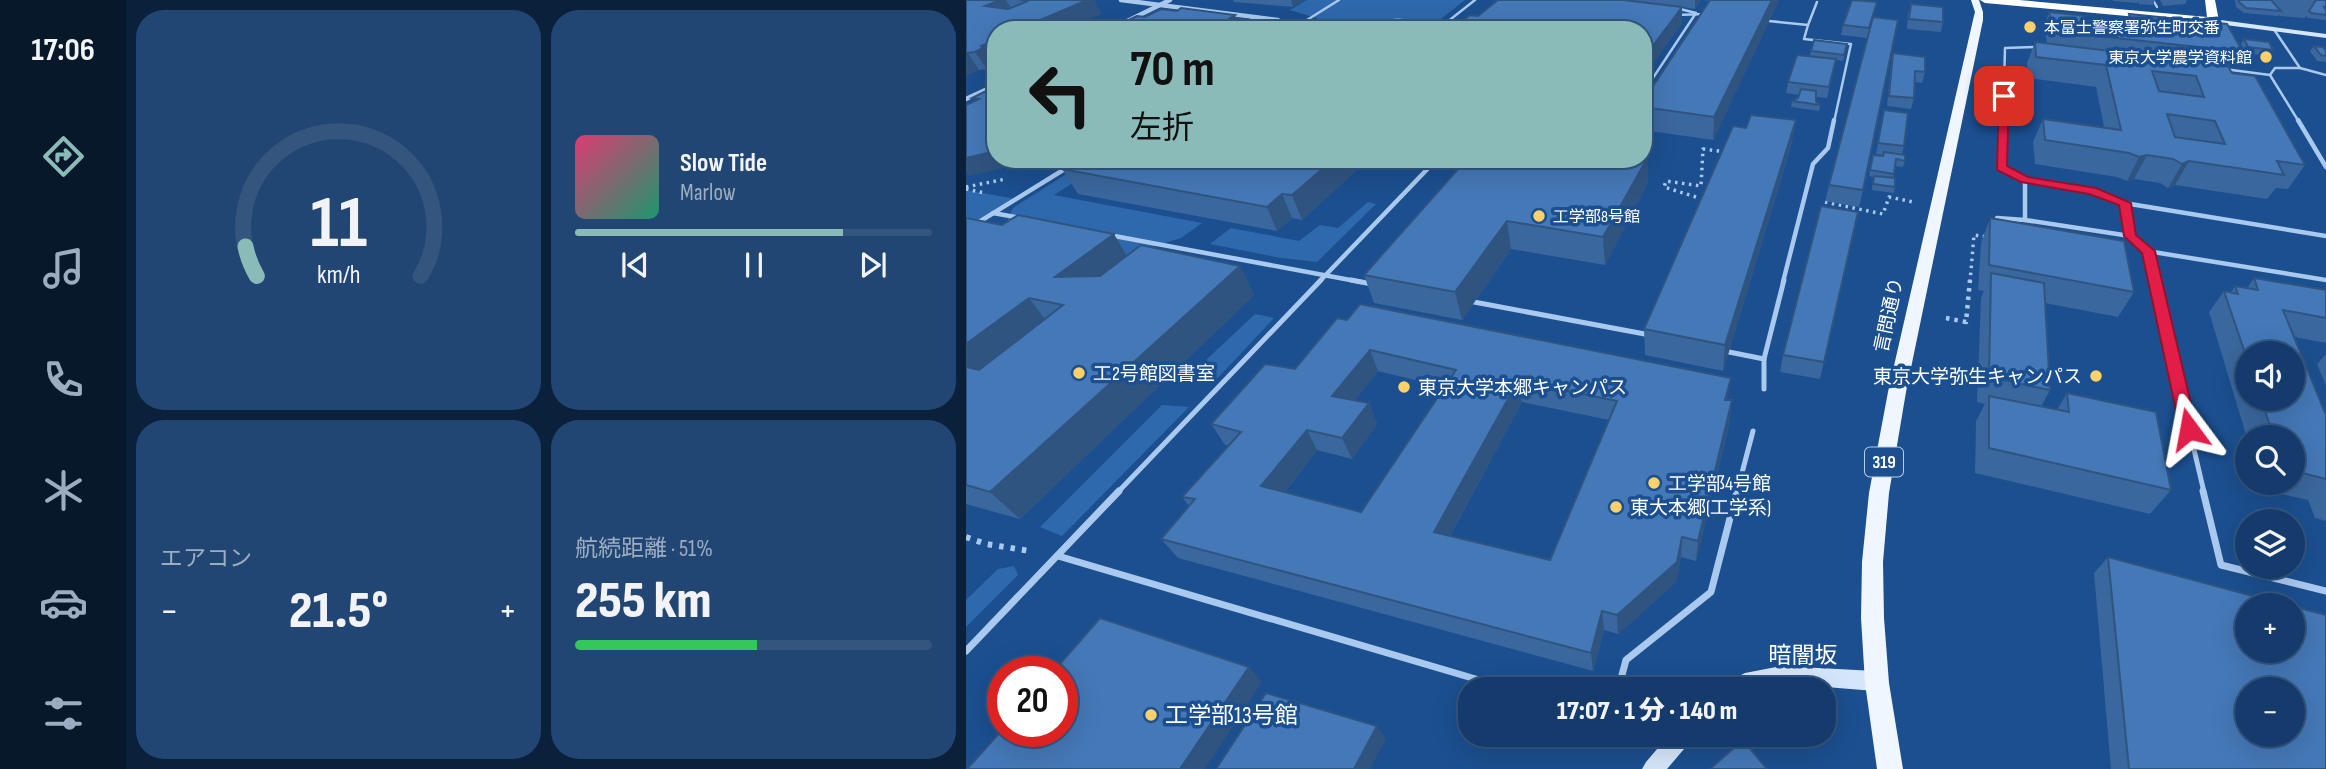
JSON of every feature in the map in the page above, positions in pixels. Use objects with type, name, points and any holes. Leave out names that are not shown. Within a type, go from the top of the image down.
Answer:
[{"type":"highway","points":[[1985,0],[2213,21],[2210,0]]},
{"type":"main road","name":"言問通り","points":[[1890,769],[1875,681],[1871,594],[1877,503],[1889,428],[1943,170],[1978,20],[1979,12],[1975,0]]},
{"type":"main road","points":[[2213,21],[2326,36]]},
{"type":"main road","points":[[2272,27],[2294,25],[2326,28]]},
{"type":"main road","name":"暗闇坂","points":[[1769,677],[1793,677]]},
{"type":"main road","name":"暗闇坂","points":[[1836,679],[1875,681]]},
{"type":"main road","points":[[1653,769],[1672,747]]},
{"type":"street","points":[[1121,0],[1278,20]]},
{"type":"street","points":[[1127,21],[1170,0]]},
{"type":"street","points":[[966,99],[987,89]]},
{"type":"lane","points":[[1306,21],[1339,0]]},
{"type":"lane","points":[[1448,21],[1475,0]]},
{"type":"lane","points":[[2153,0],[2157,7]]},
{"type":"lane","points":[[1764,389],[1764,359],[1814,164],[1828,148],[1851,44],[1804,38],[1817,2]]},
{"type":"lane","points":[[1675,8],[1712,15]]},
{"type":"lane","points":[[1670,14],[1696,13]]},
{"type":"lane","points":[[1652,79],[1696,13]]},
{"type":"lane","points":[[1278,20],[1286,21]]},
{"type":"lane","points":[[1769,21],[1808,25]]},
{"type":"lane","points":[[2272,27],[2300,68]]},
{"type":"lane","points":[[2042,48],[2005,48],[2001,168],[2025,180],[2092,190],[2124,203],[2326,236]]},
{"type":"lane","points":[[2326,75],[2300,68],[2274,68],[2270,71],[2326,167]]},
{"type":"lane","points":[[2222,69],[2270,75]]},
{"type":"lane","points":[[966,230],[1067,168]]},
{"type":"lane","points":[[966,650],[1428,168]]},
{"type":"lane","points":[[2025,180],[2025,220]]},
{"type":"lane","points":[[2124,203],[2130,236]]},
{"type":"lane","points":[[993,213],[1033,221]]},
{"type":"lane","points":[[1997,218],[2130,236],[2148,251],[2326,280]]},
{"type":"lane","points":[[1100,233],[1375,284]]},
{"type":"lane","points":[[2148,251],[2221,565],[2326,591]]},
{"type":"lane","points":[[1474,302],[1661,337]]},
{"type":"lane","points":[[1713,348],[1764,359]]},
{"type":"lane","points":[[1621,677],[1626,660],[1711,592],[1753,431]]},
{"type":"lane","points":[[1058,556],[1469,677]]},
{"type":"path","points":[[1696,197],[1664,187],[1666,181],[1701,186],[1703,149],[1730,152]]},
{"type":"path","points":[[966,188],[1006,179]]},
{"type":"path","points":[[966,188],[980,192]]},
{"type":"path","points":[[1825,204],[1883,214],[1889,197]]},
{"type":"path","points":[[1946,318],[1966,322],[1974,235],[1987,237]]},
{"type":"path","points":[[966,537],[986,544],[1058,556]]},
{"type":"shaded area","points":[[1307,0],[1465,0],[1438,21],[1316,21],[1319,19],[1290,10]]},
{"type":"shaded area","points":[[1076,168],[1096,168],[1054,195],[1202,223],[1181,238],[1123,256],[1002,233],[1013,208]]},
{"type":"shaded area","points":[[966,190],[1016,199],[966,230]]},
{"type":"shaded area","points":[[1368,202],[1376,204],[1317,262],[1210,244],[1231,228],[1299,241],[1320,225],[1338,228]]},
{"type":"shaded area","points":[[1255,314],[1274,318],[1214,382],[1188,377]]},
{"type":"shaded area","points":[[1162,405],[1189,407],[1062,536],[1040,527]]},
{"type":"shaded area","points":[[1014,566],[1018,575],[966,627],[966,600],[998,569]]},
{"type":"building","points":[[966,0],[1000,0],[985,6],[1008,9],[1028,1],[1020,0],[1087,0],[1038,21],[987,21],[987,44],[975,52],[966,53]]},
{"type":"building","points":[[1498,0],[1623,0],[1682,7],[1652,47],[1652,21],[1462,21],[1470,15],[1478,16]]},
{"type":"building","points":[[1710,0],[1772,0],[1714,117],[1652,108],[1652,87]]},
{"type":"building","points":[[1852,0],[1877,2],[1869,28],[1843,25]]},
{"type":"building","points":[[2238,0],[2271,0],[2281,11],[2246,8]]},
{"type":"building","points":[[2316,0],[2326,0],[2326,9],[2323,6],[2326,15],[2309,11]]},
{"type":"building","points":[[1911,4],[1943,7],[1943,22],[1909,19]]},
{"type":"building","points":[[1181,8],[1235,15],[1230,18],[1246,19],[1126,21],[1137,16],[1145,17],[1161,9],[1177,11]]},
{"type":"building","points":[[2049,12],[2086,16],[2087,21],[2133,26],[2129,14],[2227,24],[2243,52],[2053,31]]},
{"type":"building","points":[[1873,17],[1898,20],[1863,190],[1829,185]]},
{"type":"building","points":[[2244,39],[2269,42],[2273,50],[2248,47]]},
{"type":"building","points":[[1814,40],[1847,44],[1844,55],[1811,51]]},
{"type":"building","points":[[2035,42],[2227,65],[2232,73],[2255,76],[2305,165],[2277,161],[2284,175],[2189,161],[2182,164],[2173,159],[2147,155],[2139,157],[2129,153],[2045,140],[2043,119],[2121,130],[2106,65],[2036,57]],"holes":[[[2152,71],[2196,76],[2204,97],[2159,91]],[[2167,114],[2215,121],[2225,144],[2175,137]]]},
{"type":"building","points":[[2314,46],[2323,47],[2326,56],[2321,55]]},
{"type":"building","points":[[1893,53],[1925,57],[1925,72],[1915,71],[1914,98],[1889,96]]},
{"type":"building","points":[[1797,55],[1836,59],[1829,87],[1788,82]]},
{"type":"building","points":[[1801,89],[1816,91],[1816,101],[1820,105],[1792,101],[1798,98]]},
{"type":"building","points":[[987,90],[987,153],[966,158],[966,105],[979,99],[972,98]]},
{"type":"building","points":[[1884,110],[1908,113],[1904,146],[1878,143]]},
{"type":"building","points":[[1751,115],[1796,120],[1725,345],[1644,329],[1733,126],[1746,128]]},
{"type":"building","points":[[1884,152],[1905,155],[1905,161],[1896,159],[1894,174],[1870,170],[1873,155],[1883,156]]},
{"type":"building","points":[[1324,168],[1292,195],[1282,194],[1267,207],[1062,169]]},
{"type":"building","name":"工学部8号館","points":[[1459,168],[1642,168],[1603,237],[1507,221],[1455,292],[1364,275]]},
{"type":"building","points":[[1874,176],[1895,178],[1895,187],[1873,184]]},
{"type":"building","points":[[1821,206],[1858,212],[1824,362],[1783,355]]},
{"type":"building","points":[[1018,215],[1114,234],[1055,277],[1100,276],[1141,245],[1240,266],[990,492],[966,485],[966,367],[979,370],[1063,305],[1029,298],[966,344],[966,218],[1002,225]]},
{"type":"building","points":[[1990,218],[2124,241],[2134,292],[1989,265]]},
{"type":"building","points":[[1991,273],[2044,283],[2050,390],[1989,377]]},
{"type":"building","points":[[2254,278],[2326,290],[2326,318],[2283,310],[2296,341],[2241,341],[2224,291],[2238,294],[2235,286],[2258,290]]},
{"type":"building","name":"工学部4号館","points":[[1360,304],[1731,378],[1725,400],[1732,400],[1698,541],[1682,537],[1677,562],[1617,615],[1602,611],[1591,653],[1161,539],[1195,499],[1182,497],[1241,432],[1211,424],[1265,364],[1295,369],[1337,318],[1347,320]],"holes":[[[1370,350],[1456,370],[1361,512],[1261,486],[1307,430],[1342,438],[1369,403],[1332,396]],[[1518,381],[1617,401],[1550,560],[1434,532]]]},
{"type":"building","points":[[2305,364],[2326,415],[2326,479],[2305,474],[2305,425],[2270,425],[2265,411],[2305,411]]},
{"type":"building","points":[[2067,393],[2156,412],[2171,490],[1989,448],[1989,396],[2069,412]]},
{"type":"building","points":[[2108,557],[2242,593],[2235,593],[2235,663],[2305,663],[2305,609],[2326,615],[2326,769],[2129,769]]},
{"type":"building","name":"工学部13号館","points":[[1100,618],[1249,667],[1180,769],[967,769],[987,747],[1078,747],[1078,656],[1067,656]]},
{"type":"building","name":"工学部13号館","points":[[1266,693],[1377,726],[1354,769],[1216,769]]},
{"type":"building","points":[[1735,747],[1749,747],[1767,769],[1710,769]]},
{"type":"place","name":"本富士警察署弥生町交番","points":[[2030,27]]},
{"type":"place","name":"東京大学農学資料館","points":[[2266,57]]},
{"type":"place","name":"工学部8号館","points":[[1539,216]]},
{"type":"place","name":"工2号館図書室","points":[[1079,373]]},
{"type":"place","name":"東京大学弥生キャンパス","points":[[2096,376]]},
{"type":"place","name":"東京大学本郷キャンパス","points":[[1404,387]]},
{"type":"place","name":"工学部4号館","points":[[1654,483]]},
{"type":"place","name":"東大本郷(工学系)","points":[[1616,507]]},
{"type":"place","name":"工学部13号館","points":[[1151,715]]},
{"type":"route","points":[[2004,96],[2001,168],[2025,180],[2092,190],[2124,203],[2130,236],[2148,251],[2189,429]]}]
